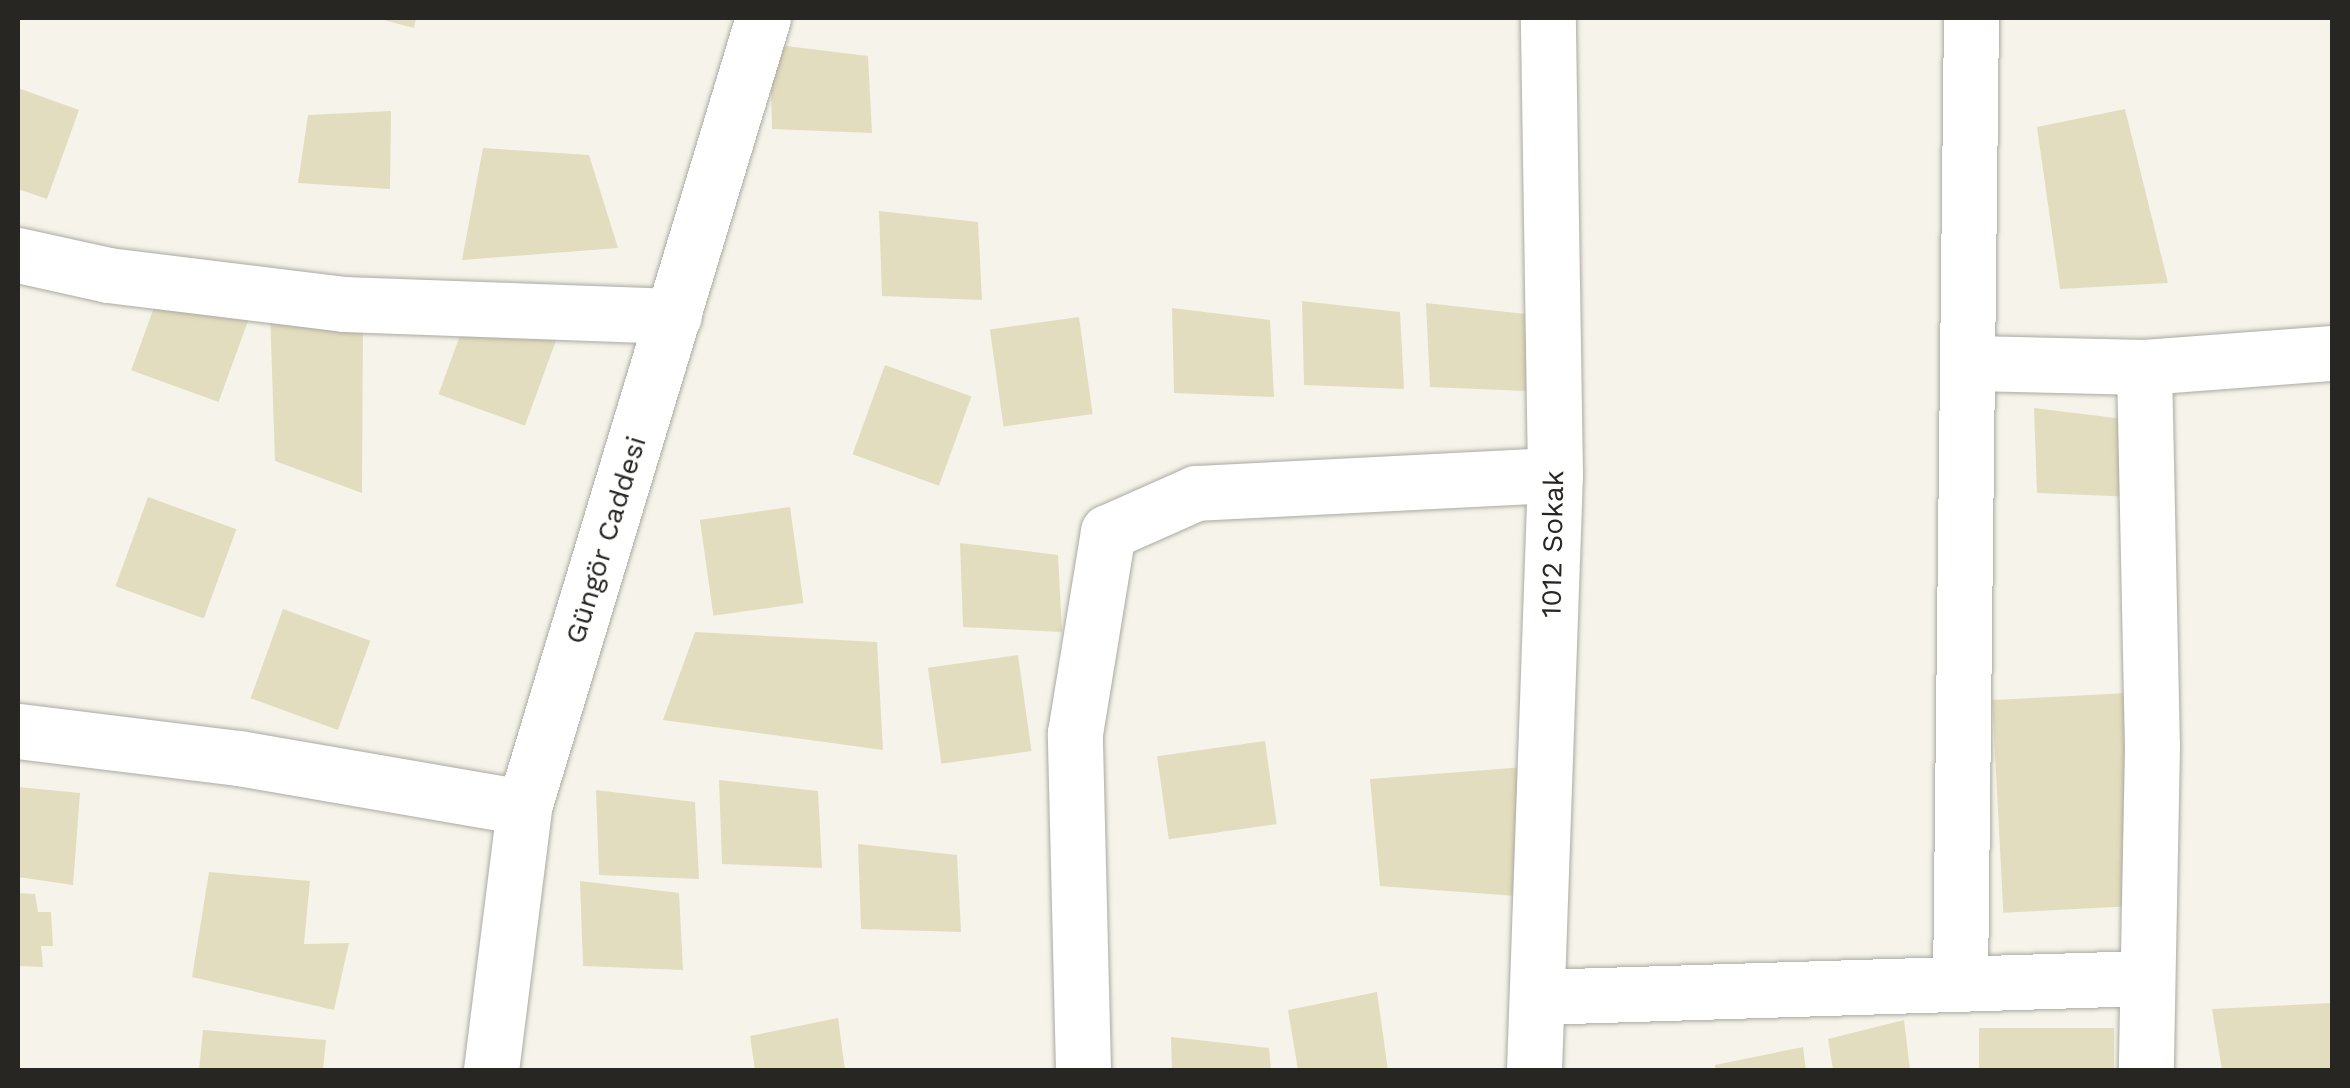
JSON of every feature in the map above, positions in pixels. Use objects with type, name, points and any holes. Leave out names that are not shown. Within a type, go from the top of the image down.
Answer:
[{"type":"street","name":"Güngör Caddesi","points":[[491,1070],[524,807],[763,18]]},
{"type":"street","name":"1012 Sokak","points":[[1534,1070],[1555,474],[1548,18]]},
{"type":"street","points":[[1960,984],[1972,363],[1971,18]]},
{"type":"street","points":[[18,256],[108,276],[344,304],[674,316]]},
{"type":"street","points":[[1972,363],[2144,367],[2332,353]]},
{"type":"street","points":[[2144,367],[2152,746],[2146,1070]]},
{"type":"street","points":[[1083,1070],[1075,733],[1108,532],[1196,494],[1555,474]]},
{"type":"street","points":[[18,731],[239,758],[524,807]]},
{"type":"street","points":[[1537,997],[2145,978]]},
{"type":"building","points":[[376,18],[416,18],[414,28]]},
{"type":"building","points":[[770,44],[868,56],[872,133],[772,129]]},
{"type":"building","points":[[18,88],[79,110],[47,199],[18,189]]},
{"type":"building","points":[[2125,109],[2168,283],[2060,289],[2037,127]]},
{"type":"building","points":[[391,111],[390,189],[298,183],[308,115]]},
{"type":"building","points":[[483,148],[589,155],[618,248],[462,260]]},
{"type":"building","points":[[879,211],[978,222],[982,300],[882,296]]},
{"type":"building","points":[[164,280],[251,312],[219,402],[131,370]]},
{"type":"building","points":[[1302,301],[1400,312],[1404,389],[1304,385]]},
{"type":"building","points":[[1426,303],[1525,314],[1529,391],[1430,387]]},
{"type":"building","points":[[471,305],[557,336],[525,426],[439,394]]},
{"type":"building","points":[[1172,308],[1270,320],[1274,397],[1174,393]]},
{"type":"building","points":[[270,311],[363,316],[362,493],[275,461]]},
{"type":"building","points":[[1079,317],[1093,414],[1004,427],[990,330]]},
{"type":"building","points":[[885,365],[971,396],[939,486],[853,454]]},
{"type":"building","points":[[2034,408],[2132,420],[2137,497],[2037,493]]},
{"type":"building","points":[[148,497],[236,529],[204,618],[116,586]]},
{"type":"building","points":[[790,507],[803,603],[713,616],[700,520]]},
{"type":"building","points":[[960,543],[1058,555],[1062,632],[963,627]]},
{"type":"building","points":[[283,609],[370,641],[338,730],[251,698]]},
{"type":"building","points":[[695,632],[877,642],[883,750],[663,720]]},
{"type":"building","points":[[1018,655],[1031,751],[941,764],[928,668]]},
{"type":"building","points":[[2128,693],[2139,906],[2003,913],[1992,700]]},
{"type":"building","points":[[1265,741],[1277,824],[1169,839],[1157,756]]},
{"type":"building","points":[[1524,767],[1516,896],[1380,886],[1370,779]]},
{"type":"building","points":[[719,780],[818,791],[822,868],[722,864]]},
{"type":"building","points":[[18,787],[80,793],[73,885],[18,877]]},
{"type":"building","points":[[596,790],[695,802],[699,879],[599,875]]},
{"type":"building","points":[[858,844],[957,855],[961,932],[861,929]]},
{"type":"building","points":[[209,872],[310,881],[304,944],[349,943],[334,1010],[192,977]]},
{"type":"building","points":[[580,881],[679,893],[683,970],[583,966]]},
{"type":"building","points":[[18,893],[35,894],[38,912],[51,912],[53,946],[41,946],[43,967],[18,966]]},
{"type":"building","points":[[1377,992],[1388,1070],[1298,1070],[1288,1010]]},
{"type":"building","points":[[2332,1003],[2332,1070],[2222,1070],[2212,1009]]},
{"type":"building","points":[[838,1018],[845,1070],[755,1070],[750,1036]]},
{"type":"building","points":[[1904,1020],[1910,1070],[1833,1070],[1828,1039]]},
{"type":"building","points":[[1979,1028],[2114,1028],[2114,1070],[1979,1070]]},
{"type":"building","points":[[203,1030],[326,1040],[323,1070],[199,1070]]},
{"type":"building","points":[[1171,1037],[1269,1048],[1271,1070],[1172,1070]]},
{"type":"building","points":[[1803,1047],[1806,1070],[1715,1070],[1715,1065]]}]
